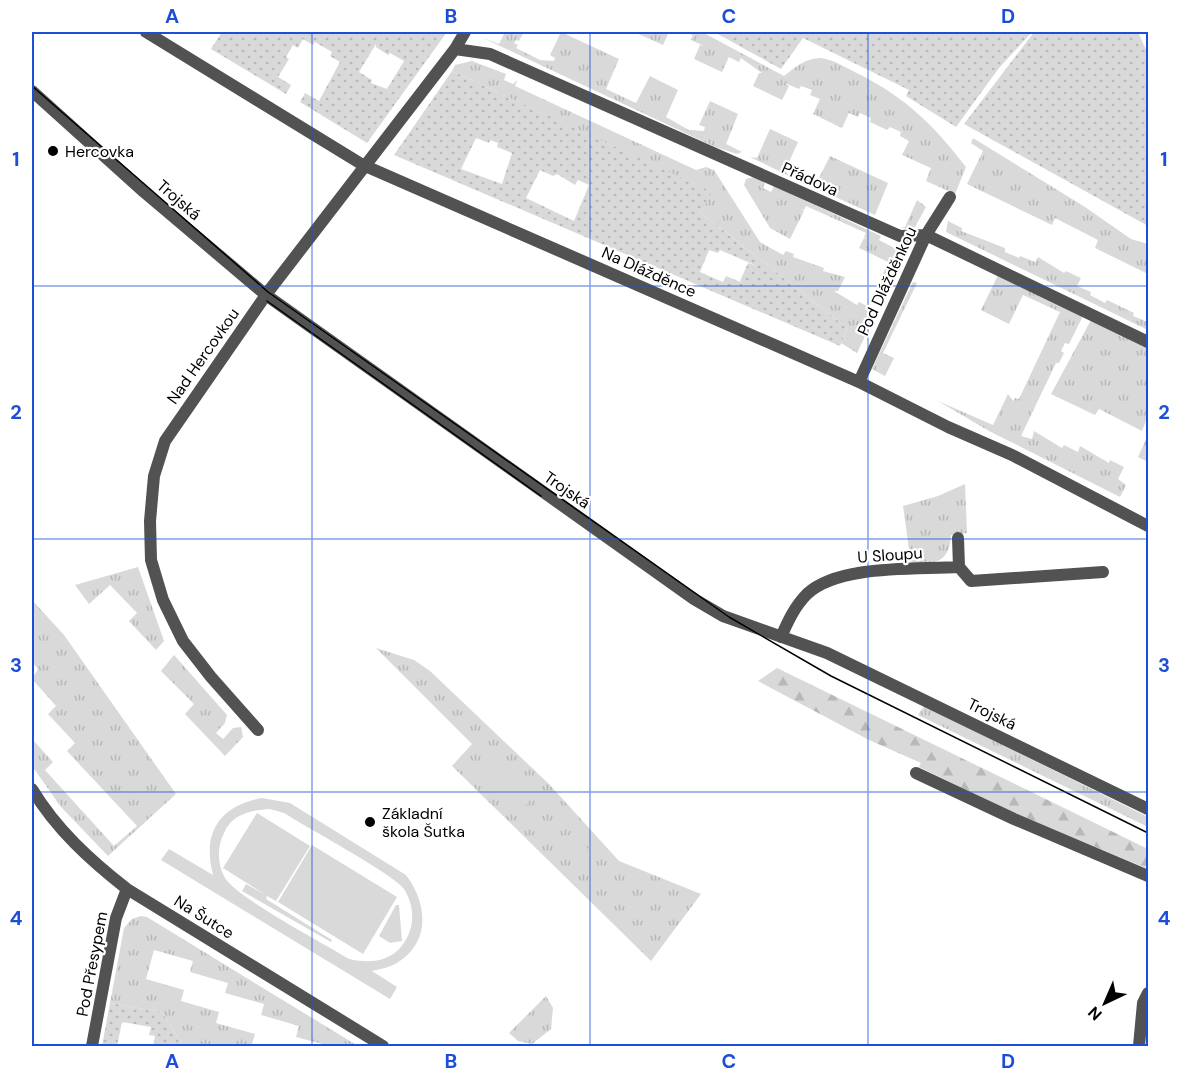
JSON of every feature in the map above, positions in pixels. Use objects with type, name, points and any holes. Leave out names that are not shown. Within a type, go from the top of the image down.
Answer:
[{"type":"street","name":"Na Dlážděnce","points":[[146,32],[363,165],[859,382],[948,427],[1012,455],[1149,526]]},
{"type":"street","name":"Nad Hercovkou","points":[[258,730],[211,677],[177,631],[163,600],[151,560],[150,521],[153,476],[165,441],[266,295],[363,165],[455,49],[465,32]]},
{"type":"street","name":"Přádova","points":[[455,49],[490,54],[900,236],[926,235],[1149,342]]},
{"type":"street","name":"Trojská","points":[[32,92],[153,200],[266,295],[694,599],[723,616],[827,652],[1149,809]]},
{"type":"street","name":"Pod Dlážděnkou","points":[[859,382],[926,235],[950,197]]},
{"type":"street","points":[[958,538],[959,567],[971,581],[1103,572]]},
{"type":"street","name":"U Sloupu","points":[[781,637],[794,611],[808,594],[821,584],[850,574],[959,567]]},
{"type":"street","points":[[916,773],[1014,819],[1149,876]]},
{"type":"street","name":"Na Šutce","points":[[32,789],[48,816],[98,867],[127,889],[383,1047]]},
{"type":"street","name":"Pod Přesypem","points":[[92,1047],[116,918],[127,889]]},
{"type":"street","points":[[1139,1047],[1143,1003],[1149,993]]},
{"type":"green space","points":[[222,32],[447,32],[367,143],[300,102],[305,93],[319,101],[340,62],[330,56],[332,52],[315,42],[313,45],[303,39],[298,48],[293,45],[286,57],[289,59],[278,77],[291,85],[286,94],[211,49]],"holes":[[[376,44],[376,47],[404,61],[387,89],[371,83],[372,80],[359,72]]]},
{"type":"green space","points":[[505,32],[524,32],[519,41],[516,40],[514,43],[518,45],[516,48],[540,60],[554,61],[555,58],[550,55],[561,32],[619,59],[606,89],[636,103],[650,76],[678,90],[666,117],[689,130],[704,131],[705,127],[699,125],[710,101],[738,114],[726,144],[742,152],[737,154],[715,147],[481,37],[499,44]]},
{"type":"green space","points":[[634,32],[669,32],[663,45]]},
{"type":"green space","points":[[684,32],[702,32],[784,76],[805,62],[820,58],[834,62],[873,81],[903,101],[929,124],[966,167],[955,194],[926,181],[931,168],[902,155],[909,141],[900,136],[901,132],[890,127],[887,130],[870,122],[871,118],[860,113],[858,117],[849,113],[842,128],[813,114],[820,99],[810,95],[812,90],[801,86],[799,89],[785,83],[789,86],[782,100],[753,86],[759,73],[762,73],[741,58],[739,62],[729,57],[722,72],[694,59],[700,45],[704,46],[691,40],[693,35]]},
{"type":"green space","points":[[714,32],[1032,32],[999,68],[956,127],[906,96],[909,90],[803,38],[781,69]]},
{"type":"green space","points":[[1034,32],[1138,32],[1148,54],[1148,226],[964,124]]},
{"type":"green space","points":[[472,61],[506,74],[504,80],[513,84],[517,80],[515,86],[696,170],[706,167],[714,170],[760,242],[783,255],[786,251],[794,254],[793,257],[824,268],[823,271],[845,277],[838,291],[834,291],[857,305],[859,302],[877,311],[857,353],[841,343],[847,328],[701,213],[711,192],[452,71],[455,65]]},
{"type":"green space","points":[[452,71],[712,192],[701,213],[847,328],[840,346],[394,155]],"holes":[[[476,138],[489,143],[490,140],[498,143],[497,147],[512,153],[502,184],[461,169]],[[540,170],[553,176],[557,174],[575,185],[578,180],[589,185],[574,221],[526,198]],[[709,250],[718,253],[720,250],[757,266],[748,263],[740,281],[743,283],[726,276],[723,282],[700,272]]]},
{"type":"green space","points":[[770,129],[798,142],[785,171],[789,176],[750,157],[757,158]]},
{"type":"green space","points":[[973,138],[1085,207],[1131,239],[1148,244],[1148,274],[1095,248],[1098,240],[1055,218],[1052,225],[967,184],[983,151],[971,143]]},
{"type":"green space","points":[[830,156],[888,183],[875,215],[809,185],[823,186],[824,182],[818,180]]},
{"type":"green space","points":[[754,177],[765,182],[763,188],[771,192],[774,186],[881,236],[879,240],[900,251],[900,262],[882,300],[873,296],[886,267],[890,268],[887,266],[888,262],[859,248],[864,238],[868,239],[864,237],[866,233],[806,206],[804,210],[800,209],[804,211],[790,239],[770,228],[744,185],[746,179]]},
{"type":"green space","points":[[917,200],[926,207],[915,227],[907,229],[901,227],[905,227]]},
{"type":"green space","points":[[948,221],[962,228],[961,231],[1005,248],[1005,252],[1019,258],[1020,256],[1035,262],[1038,257],[1064,273],[1066,271],[1081,278],[1077,286],[1091,292],[1090,295],[1105,303],[1107,300],[1134,313],[1133,316],[1148,322],[1148,330],[946,232]]},
{"type":"green space","points":[[998,275],[1083,316],[1069,344],[1065,343],[1061,351],[1064,353],[1059,363],[1056,363],[1021,436],[1032,439],[1034,431],[1062,448],[1064,445],[1078,452],[1080,446],[1109,463],[1110,460],[1124,467],[1118,479],[1126,485],[1120,497],[989,431],[938,401],[993,425],[1008,394],[1013,401],[1015,398],[1019,399],[1060,312],[1023,295],[1009,324],[981,310]]},
{"type":"green space","points":[[913,282],[917,283],[883,353],[894,358],[885,376],[872,369]]},
{"type":"green space","points":[[1091,320],[1148,347],[1148,416],[1142,431],[1099,409],[1095,415],[1051,394]]},
{"type":"green space","points":[[1148,435],[1148,462],[1138,457]]},
{"type":"green space","points":[[965,484],[967,533],[951,535],[947,551],[940,560],[911,563],[903,506],[938,496]]},
{"type":"green space","points":[[138,567],[164,641],[156,650],[129,621],[137,613],[110,585],[89,604],[75,585]]},
{"type":"green space","points":[[32,600],[64,635],[176,794],[108,856],[61,807],[32,766],[32,739],[53,762],[45,770],[114,846],[137,826],[67,751],[75,743],[48,714],[56,706],[32,679],[38,669],[32,662]]},
{"type":"green space","points":[[376,648],[414,660],[430,671],[549,784],[619,861],[701,894],[651,961],[452,766],[472,744]]},
{"type":"green space","points":[[174,655],[227,715],[225,723],[216,733],[223,739],[233,728],[241,727],[243,737],[225,756],[185,714],[194,704],[161,671]]},
{"type":"green space","points":[[777,668],[1148,849],[1148,869],[1010,811],[919,767],[921,763],[869,740],[758,681]]},
{"type":"green space","points":[[924,706],[1148,817],[1148,827],[918,715]]},
{"type":"green space","points":[[499,759],[535,795],[517,814],[481,778]]},
{"type":"green space","points":[[262,798],[290,803],[406,875],[419,898],[422,923],[415,946],[407,956],[392,965],[372,971],[397,987],[390,999],[161,860],[169,849],[213,875],[210,860],[212,834],[225,815],[247,802]],"holes":[[[270,809],[284,813],[367,862],[404,889],[411,904],[411,927],[405,941],[395,953],[376,961],[349,959],[246,897],[225,878],[220,867],[219,850],[224,833],[232,821],[256,810]]]},
{"type":"green space","points":[[257,813],[310,846],[276,901],[267,896],[266,899],[332,940],[331,942],[242,891],[246,884],[266,895],[223,868]]},
{"type":"green space","points":[[571,833],[588,849],[573,864],[557,848]]},
{"type":"green space","points":[[312,845],[397,897],[363,954],[278,902]]},
{"type":"green space","points":[[396,905],[399,905],[402,941],[390,943],[379,936]]},
{"type":"green space","points":[[147,917],[358,1046],[330,1046],[296,1037],[299,1026],[261,1015],[264,1004],[225,993],[228,983],[190,972],[193,961],[154,950],[146,979],[184,990],[181,1001],[219,1012],[216,1023],[255,1034],[252,1044],[259,1046],[183,1046],[162,1012],[110,1003],[124,928],[132,919]]},
{"type":"green space","points":[[546,996],[553,1008],[551,1029],[532,1044],[518,1041],[509,1033]]},
{"type":"green space","points":[[110,1003],[162,1012],[183,1046],[153,1046],[155,1036],[149,1035],[151,1027],[122,1022],[117,1046],[102,1046]]},
{"type":"tram line","points":[[32,86],[268,292],[729,617],[831,676],[1148,833]]},
{"type":"tram line","points":[[267,301],[541,496]]},
{"type":"place","name":"Hercovka","points":[[53,151]]},
{"type":"place","name":"Základní škola Šutka","points":[[370,822]]}]
